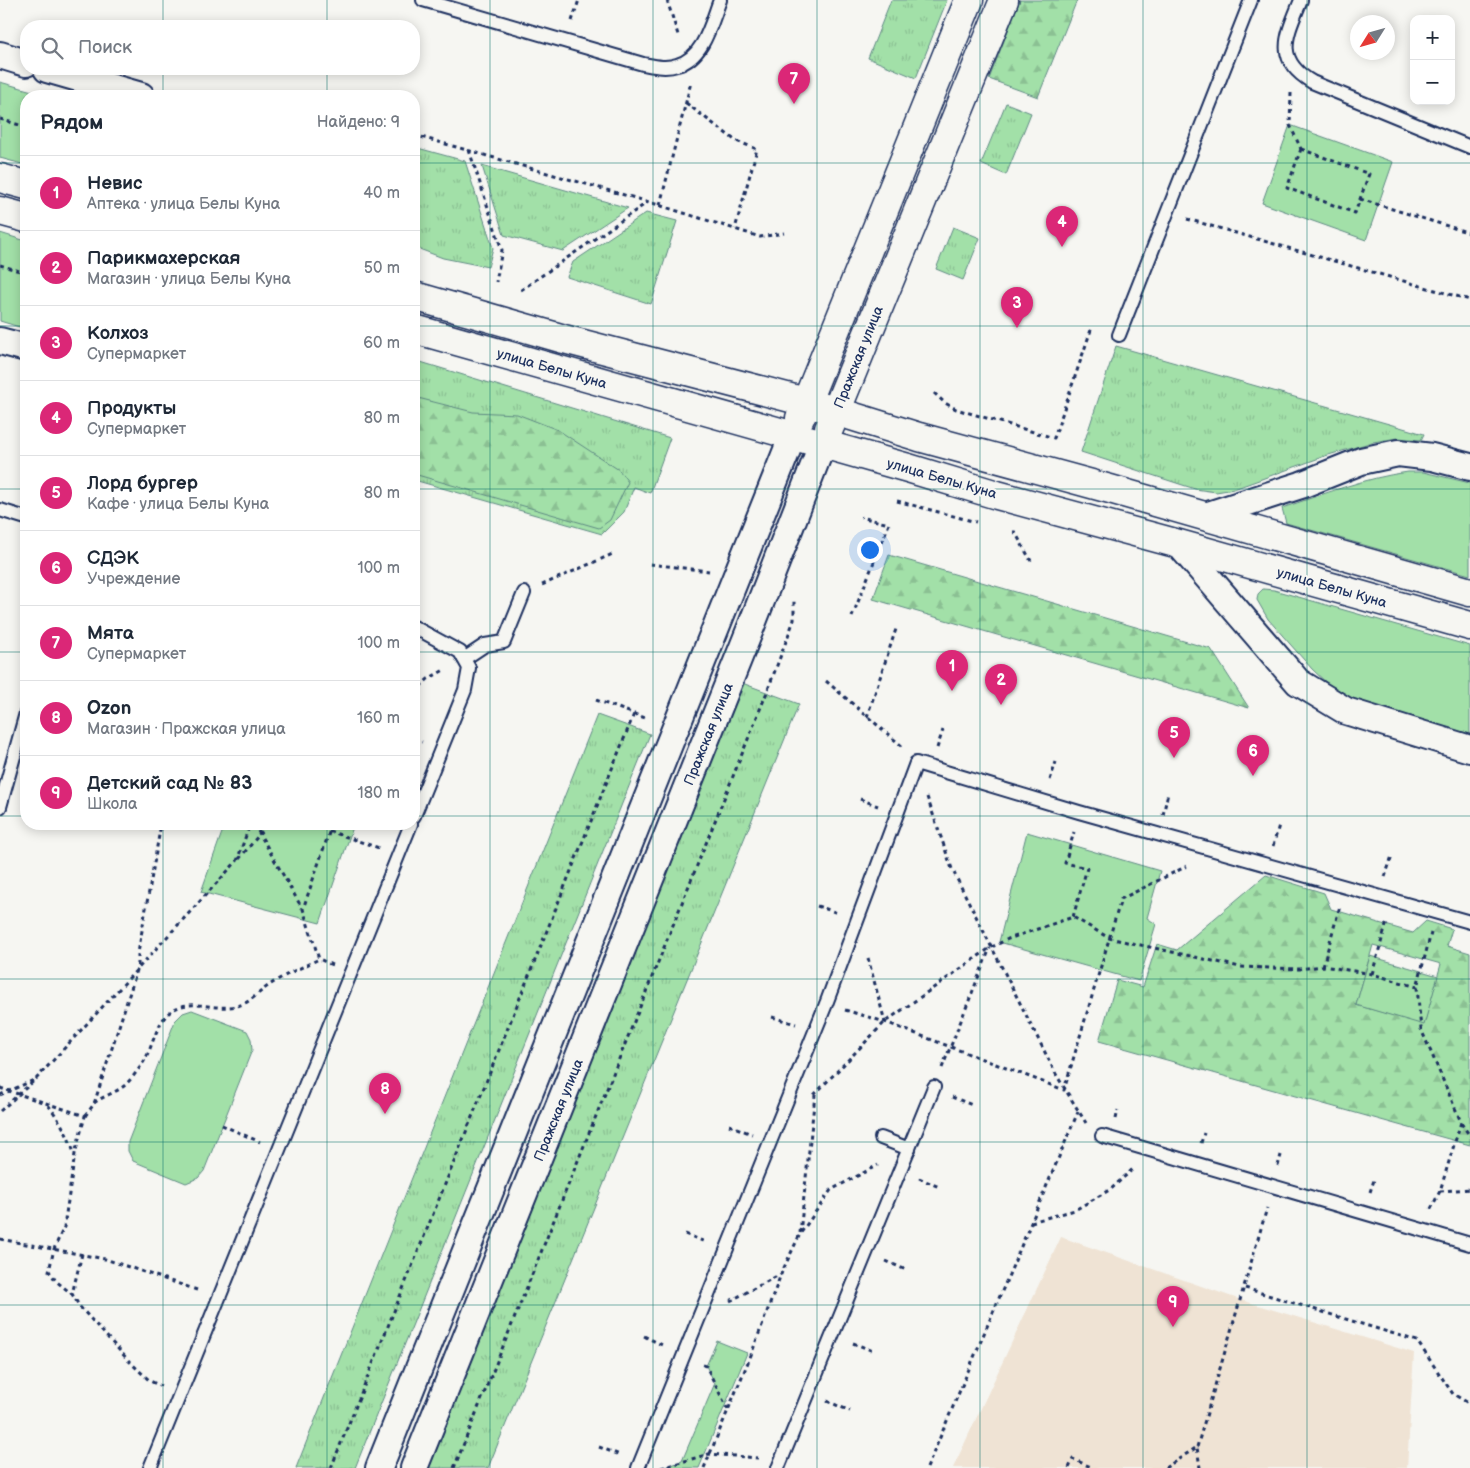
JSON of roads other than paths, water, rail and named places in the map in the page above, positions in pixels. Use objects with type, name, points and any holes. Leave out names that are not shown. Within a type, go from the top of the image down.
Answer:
[{"type":"street","points":[[379,1468],[969,0]]},
{"type":"street","name":"Пражская улица","points":[[414,1468],[749,632],[822,444],[1004,0]]},
{"type":"street","points":[[0,55],[20,60]]},
{"type":"street","points":[[68,75],[120,90]]},
{"type":"street","points":[[0,178],[20,183]]},
{"type":"street","points":[[0,211],[20,216]]},
{"type":"street","points":[[420,298],[564,339],[806,402],[919,437],[1470,592]]},
{"type":"street","name":"улица Белы Куна","points":[[420,331],[908,468],[997,495],[1470,626]]},
{"type":"street","points":[[0,341],[20,346]]},
{"type":"street","points":[[1205,516],[1301,485],[1361,461],[1398,453],[1432,457],[1470,467]]},
{"type":"street","points":[[1179,544],[1298,682],[1346,711],[1470,749]]},
{"type":"lane","points":[[423,0],[642,64],[661,67],[678,65],[701,48],[720,0]]},
{"type":"lane","points":[[1119,335],[1251,0]]},
{"type":"lane","points":[[1301,0],[1290,28],[1286,48],[1289,63],[1300,75],[1312,82],[1470,146]]},
{"type":"lane","points":[[0,510],[20,516]]},
{"type":"lane","points":[[464,659],[485,645],[504,642],[524,593]]},
{"type":"lane","points":[[420,631],[460,652],[470,668],[465,690],[420,801]]},
{"type":"lane","points":[[0,807],[20,735]]},
{"type":"lane","points":[[638,1468],[826,1004],[916,763],[1079,812],[1470,922]]},
{"type":"lane","points":[[150,1468],[408,830]]},
{"type":"lane","points":[[780,1464],[934,1087]]},
{"type":"lane","points":[[1102,1136],[1470,1244]]},
{"type":"lane","points":[[881,1138],[909,1149]]},
{"type":"place","name":"Мята","points":[[794,104]]},
{"type":"place","name":"Продукты","points":[[1062,247]]},
{"type":"place","name":"Колхоз","points":[[1017,328]]},
{"type":"place","name":"Невис","points":[[952,691]]},
{"type":"place","name":"Парикмахерская","points":[[1001,705]]},
{"type":"place","name":"Лорд бургер","points":[[1174,758]]},
{"type":"place","name":"СДЭК","points":[[1253,776]]},
{"type":"place","name":"Ozon","points":[[385,1114]]},
{"type":"place","name":"Детский сад № 83","points":[[1173,1327]]}]
